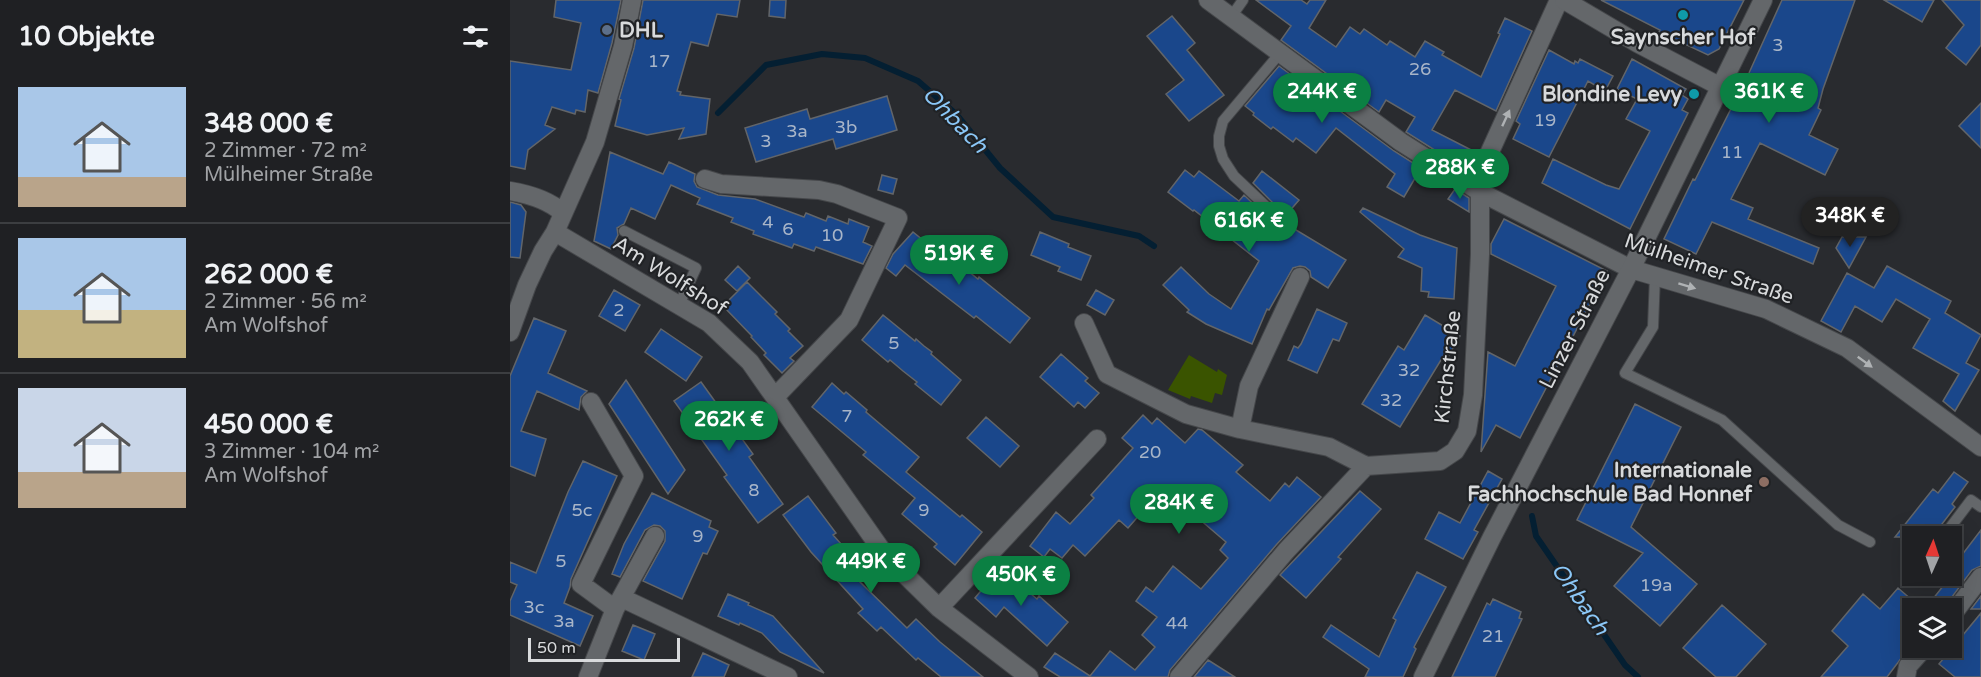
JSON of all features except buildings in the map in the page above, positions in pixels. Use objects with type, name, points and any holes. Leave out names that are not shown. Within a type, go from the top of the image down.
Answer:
[{"type":"street","points":[[510,332],[527,285],[555,232],[595,142],[623,46],[632,0]]},
{"type":"street","name":"Mülheimer Straße","points":[[1208,0],[1401,141],[1480,192],[1631,269],[1766,309],[1847,348],[1981,447]]},
{"type":"street","name":"Kirchstraße","points":[[1366,466],[1440,461],[1455,451],[1467,431],[1473,395],[1480,254],[1480,192],[1483,167],[1559,0]]},
{"type":"street","points":[[1564,0],[1637,43],[1719,86]]},
{"type":"street","name":"Linzer Straße","points":[[1423,677],[1492,537],[1631,269],[1763,0]]},
{"type":"street","points":[[705,179],[721,184],[819,190],[837,194],[898,218],[849,320],[775,397]]},
{"type":"street","points":[[510,191],[557,207],[563,213]]},
{"type":"street","name":"Am Wolfshof","points":[[555,232],[709,323],[750,362],[885,555],[939,608],[1029,677]]},
{"type":"street","points":[[1240,429],[1249,386],[1300,277]]},
{"type":"street","points":[[1084,323],[1107,374],[1186,414],[1240,429],[1329,447],[1366,466],[1273,566],[1179,677]]},
{"type":"street","points":[[591,402],[634,476],[582,584],[618,603],[788,677]]},
{"type":"street","points":[[939,608],[1097,439]]},
{"type":"street","points":[[588,677],[618,603],[655,536]]},
{"type":"street","points":[[1962,602],[1981,577]]},
{"type":"street","points":[[1906,677],[1908,666],[1915,658]]},
{"type":"lane","points":[[1231,17],[1243,0]]},
{"type":"lane","points":[[1270,210],[1234,176],[1223,159],[1219,136],[1223,121],[1281,52]]},
{"type":"lane","points":[[624,231],[696,268],[679,305]]},
{"type":"lane","points":[[1655,276],[1653,327],[1625,373],[1722,420],[1838,525],[1869,542]]},
{"type":"lane","points":[[1951,526],[1971,500],[1981,507]]},
{"type":"green space","points":[[1189,355],[1217,372],[1218,369],[1227,375],[1222,395],[1215,393],[1212,403],[1191,396],[1190,399],[1168,390]]},
{"type":"waterway","name":"Ohbach","points":[[718,113],[766,65],[822,54],[865,58],[918,81],[956,114],[1000,168],[1053,217],[1139,236],[1154,246]]},
{"type":"waterway","name":"Ohbach","points":[[1532,516],[1536,536],[1625,665],[1638,677]]},
{"type":"place","name":"Saynscher Hof","points":[[1683,15]]},
{"type":"place","name":"DHL","points":[[607,30]]},
{"type":"place","name":"Blondine Levy","points":[[1694,94]]},
{"type":"place","name":"Internationale Fachhochschule Bad Honnef","points":[[1764,482]]}]
